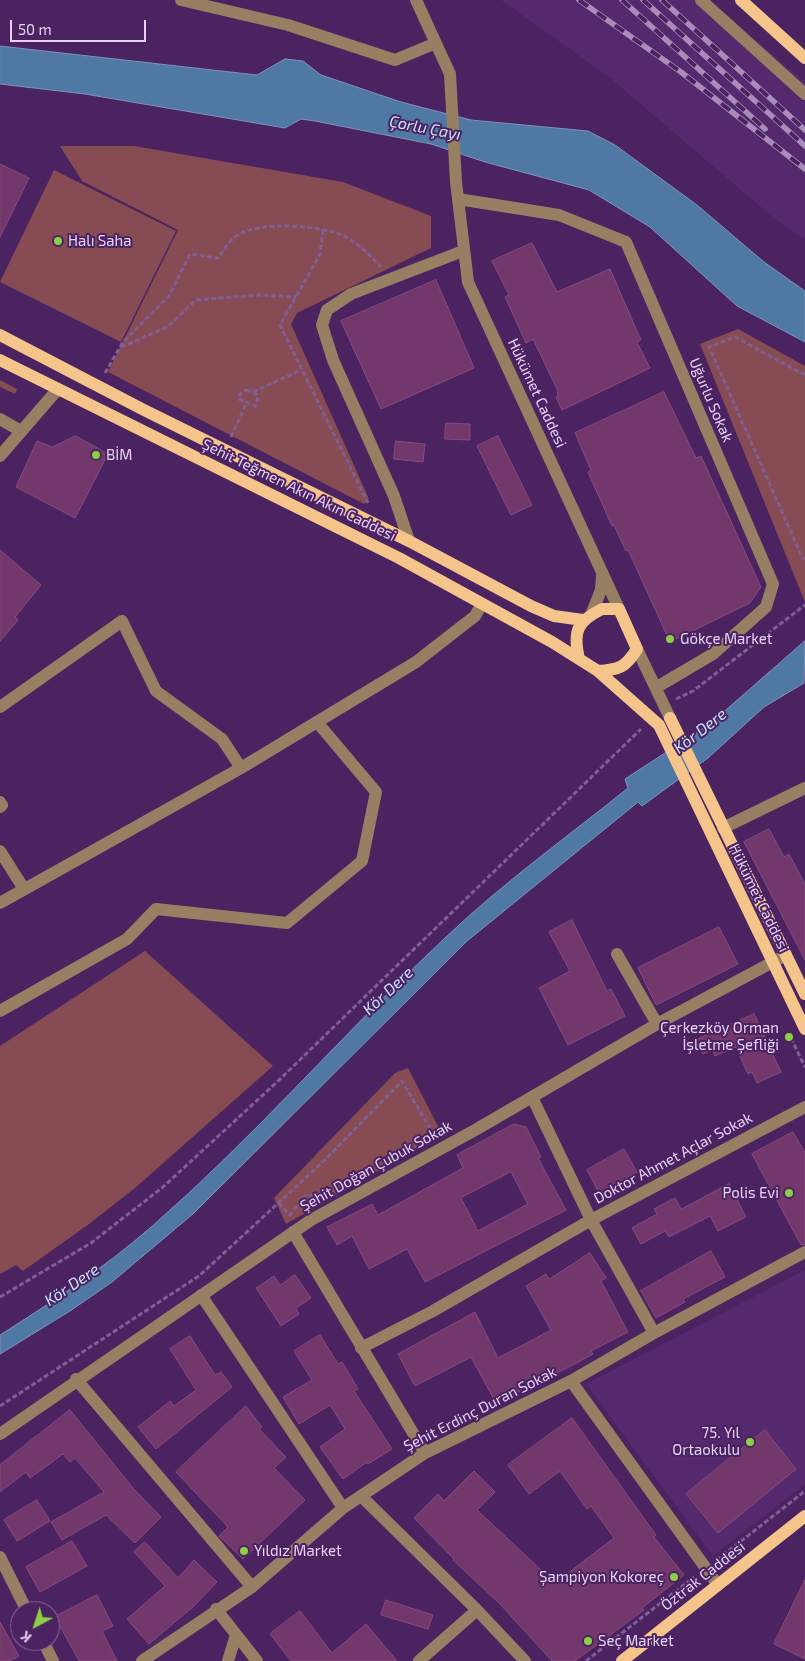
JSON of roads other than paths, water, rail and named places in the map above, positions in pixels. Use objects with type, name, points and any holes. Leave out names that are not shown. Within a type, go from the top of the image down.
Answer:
[{"type":"main road","points":[[741,0],[805,58]]},
{"type":"main road","name":"Şehit Teğmen Akın Akın Caddesi","points":[[0,335],[144,410],[409,541],[531,606],[554,616],[587,617]]},
{"type":"main road","name":"Şehit Teğmen Akın Akın Caddesi","points":[[0,360],[399,558],[552,642],[578,659]]},
{"type":"main road","points":[[598,672],[620,667],[629,662],[637,649],[619,609],[602,609],[587,617],[574,639],[578,659],[665,722]]},
{"type":"main road","name":"Hükümet Caddesi","points":[[665,722],[710,800],[805,994]]},
{"type":"main road","name":"Hükümet Caddesi","points":[[665,722],[698,807],[805,1029]]},
{"type":"main road","name":"Öztrak Caddesi","points":[[622,1661],[805,1516]]},
{"type":"street","points":[[181,0],[288,25],[395,60],[436,43],[416,0]]},
{"type":"street","points":[[701,0],[805,94]]},
{"type":"street","name":"Hükümet Caddesi","points":[[436,43],[450,74],[456,182],[468,282],[619,609]]},
{"type":"street","name":"Uğurlu Sokak","points":[[458,199],[560,215],[626,242],[773,584],[766,607],[713,654],[657,688]]},
{"type":"street","points":[[409,541],[394,496],[333,360],[322,326],[327,310],[350,294],[463,251]]},
{"type":"street","points":[[0,456],[58,389]]},
{"type":"street","points":[[0,419],[21,431]]},
{"type":"street","points":[[587,617],[602,590],[602,574]]},
{"type":"street","points":[[0,903],[241,768],[416,662],[474,616],[482,604]]},
{"type":"street","points":[[0,707],[122,621],[156,691],[222,739],[241,768]]},
{"type":"street","points":[[637,649],[657,688],[665,722]]},
{"type":"street","points":[[0,1011],[128,939],[156,909],[287,923],[362,861],[376,792],[317,722]]},
{"type":"street","points":[[723,828],[805,788]]},
{"type":"street","points":[[0,802],[0,807]]},
{"type":"street","points":[[0,851],[24,889]]},
{"type":"street","points":[[618,954],[657,1024]]},
{"type":"street","name":"Şehit Doğan Çubuk Sokak","points":[[0,1434],[76,1379],[311,1220],[441,1149],[657,1024],[786,955]]},
{"type":"street","points":[[361,1348],[433,1311],[591,1220],[532,1097]]},
{"type":"street","name":"Doktor Ahmet Açlar Sokak","points":[[654,1333],[591,1220],[805,1107]]},
{"type":"street","points":[[293,1232],[425,1453]]},
{"type":"street","name":"Şehit Erdinç Duran Sokak","points":[[142,1661],[216,1609],[252,1587],[343,1508],[425,1453],[571,1381],[654,1333],[805,1252]]},
{"type":"street","points":[[201,1296],[343,1508]]},
{"type":"street","points":[[76,1379],[252,1587]]},
{"type":"street","points":[[571,1381],[718,1585]]},
{"type":"street","points":[[360,1496],[477,1610],[525,1661]]},
{"type":"street","points":[[0,1557],[22,1601]]},
{"type":"street","points":[[216,1609],[257,1661]]},
{"type":"street","points":[[419,1661],[477,1610]]},
{"type":"street","points":[[228,1661],[236,1635]]},
{"type":"water","name":"Çorlu Çayı","points":[[0,46],[257,75],[285,59],[303,61],[321,75],[401,102],[471,120],[588,131],[615,145],[697,205],[764,262],[805,291],[805,342],[737,306],[650,227],[589,190],[485,162],[431,144],[315,121],[301,119],[285,128],[85,94],[0,84]]},
{"type":"water","name":"Kör Dere","points":[[805,641],[804,683],[764,707],[708,758],[642,806],[638,802],[467,941],[194,1213],[112,1282],[70,1311],[0,1354],[0,1335],[96,1271],[150,1228],[263,1121],[372,1009],[468,917],[628,788],[625,779],[711,723]]},
{"type":"railway","points":[[579,0],[681,72],[805,169]]},
{"type":"railway","points":[[622,0],[765,129]]},
{"type":"railway","points":[[643,0],[805,146]]},
{"type":"railway","points":[[662,0],[805,130]]},
{"type":"place","name":"Halı Saha","points":[[58,241]]},
{"type":"place","name":"BİM","points":[[96,455]]},
{"type":"place","name":"Gökçe Market","points":[[670,639]]},
{"type":"place","name":"Çerkezköy Orman İşletme Şefliği","points":[[789,1037]]},
{"type":"place","name":"Polis Evi","points":[[789,1193]]},
{"type":"place","name":"75. Yıl Ortaokulu","points":[[750,1442]]},
{"type":"place","name":"Yıldız Market","points":[[244,1551]]},
{"type":"place","name":"Şampiyon Kokoreç","points":[[674,1577]]},
{"type":"place","name":"Seç Market","points":[[588,1641]]}]
